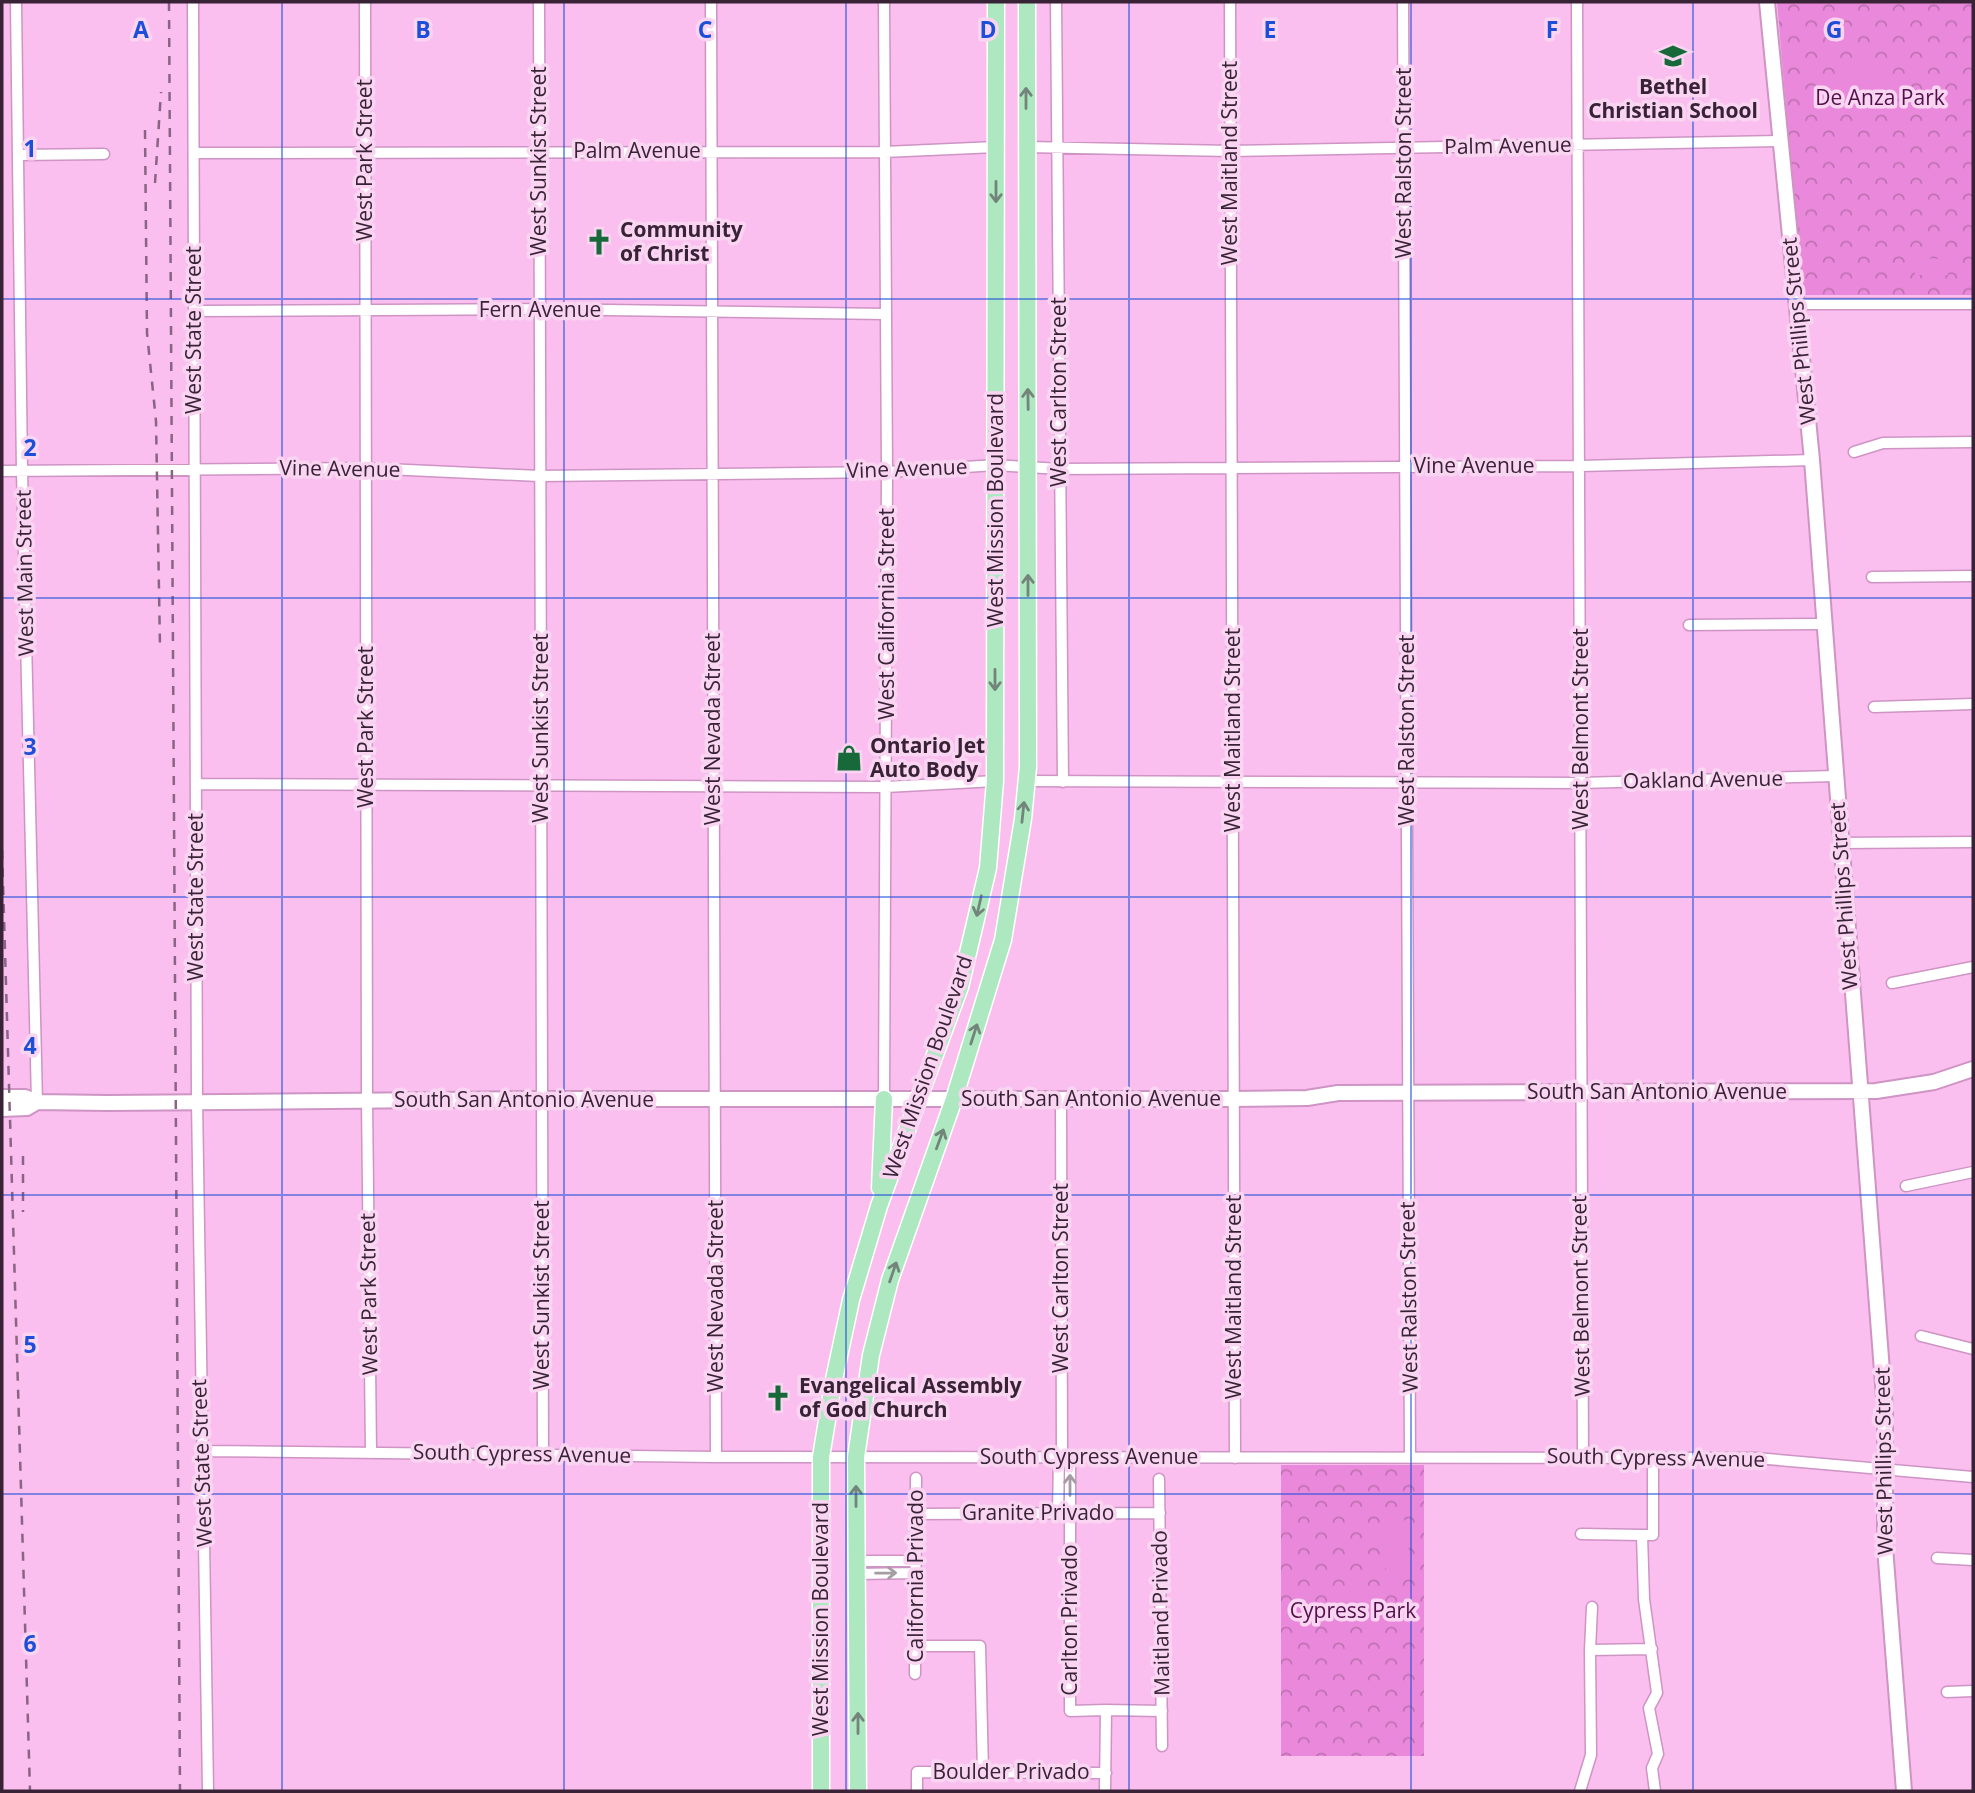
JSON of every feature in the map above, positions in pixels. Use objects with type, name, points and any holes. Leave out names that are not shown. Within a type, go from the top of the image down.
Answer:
[{"type":"main road","name":"West Mission Boulevard","points":[[821,1791],[821,1457],[851,1300],[879,1206],[963,974],[988,868],[995,781],[996,2]]},
{"type":"main road","name":"West Mission Boulevard","points":[[858,1791],[856,1457],[871,1355],[890,1280],[954,1099],[1003,940],[1026,781],[1029,467],[1027,2]]},
{"type":"main road","points":[[879,1206],[884,1100]]},
{"type":"street","name":"West Main Street","points":[[16,2],[22,471],[37,1102]]},
{"type":"street","name":"West State Street","points":[[193,2],[199,1392],[205,1451],[208,1791]]},
{"type":"street","name":"West Park Street","points":[[365,2],[367,1101],[371,1452]]},
{"type":"street","name":"West Sunkist Street","points":[[539,2],[543,1454]]},
{"type":"street","name":"West Nevada Street","points":[[711,2],[716,1457]]},
{"type":"street","name":"West California Street","points":[[884,2],[887,472],[884,1100]]},
{"type":"street","name":"West Carlton Street","points":[[1056,2],[1063,782]]},
{"type":"street","name":"West Maitland Street","points":[[1230,2],[1235,1458]]},
{"type":"street","name":"West Ralston Street","points":[[1403,2],[1406,1093],[1410,1458]]},
{"type":"street","name":"West Belmont Street","points":[[1577,2],[1581,783],[1579,1093],[1583,1457]]},
{"type":"street","name":"West Phillips Street","points":[[1767,2],[1812,460],[1858,1091],[1883,1385],[1887,1468],[1885,1547],[1904,1791]]},
{"type":"street","name":"Palm Avenue","points":[[1026,147],[1231,151],[1779,141]]},
{"type":"street","name":"Palm Avenue","points":[[194,153],[710,150],[884,152],[996,147]]},
{"type":"street","points":[[18,155],[104,154]]},
{"type":"street","points":[[1797,304],[1973,304]]},
{"type":"street","name":"Fern Avenue","points":[[195,311],[538,309],[886,314]]},
{"type":"street","points":[[1854,452],[1883,443],[1973,442]]},
{"type":"street","name":"Vine Avenue","points":[[2,471],[365,468],[540,476],[887,472],[996,465],[1059,469],[1580,466],[1812,460]]},
{"type":"street","points":[[1872,577],[1973,576]]},
{"type":"street","points":[[1689,625],[1824,624]]},
{"type":"street","points":[[1874,707],[1973,704]]},
{"type":"street","name":"Oakland Avenue","points":[[1026,781],[1407,780],[1581,783],[1835,776]]},
{"type":"street","points":[[196,784],[886,787],[995,781]]},
{"type":"street","points":[[1839,843],[1973,842]]},
{"type":"street","points":[[1892,983],[1973,967]]},
{"type":"street","name":"South San Antonio Avenue","points":[[2,1097],[25,1097],[37,1102],[541,1099],[1232,1100],[1406,1093],[1858,1091],[1934,1082],[1973,1069]]},
{"type":"street","name":"West Carlton Street","points":[[1061,1100],[1063,1456]]},
{"type":"street","name":"South San Antonio Avenue","points":[[2,1109],[27,1108],[37,1102]]},
{"type":"street","points":[[1906,1186],[1973,1172]]},
{"type":"street","points":[[1921,1336],[1973,1349]]},
{"type":"street","name":"South Cypress Avenue","points":[[205,1451],[716,1457],[1756,1458],[1973,1477]]},
{"type":"street","name":"Carlton Privado","points":[[1058,1514],[1063,1456]]},
{"type":"street","name":"Carlton Privado","points":[[1063,1456],[1070,1514],[1070,1711],[1106,1710],[1105,1791]]},
{"type":"street","points":[[1581,1534],[1653,1535],[1653,1457]]},
{"type":"street","name":"California Privado","points":[[915,1674],[916,1479]]},
{"type":"street","name":"Maitland Privado","points":[[1159,1479],[1163,1746]]},
{"type":"street","name":"Granite Privado","points":[[916,1514],[1160,1513]]},
{"type":"street","points":[[1642,1535],[1641,1569],[1657,1693],[1649,1707],[1658,1755],[1651,1768],[1654,1791]]},
{"type":"street","points":[[1937,1558],[1973,1560]]},
{"type":"street","points":[[857,1567],[916,1561]]},
{"type":"street","points":[[857,1567],[916,1573]]},
{"type":"street","points":[[1580,1791],[1591,1755],[1592,1607]]},
{"type":"street","points":[[916,1646],[980,1646],[983,1772]]},
{"type":"street","points":[[1590,1650],[1652,1649]]},
{"type":"street","points":[[1947,1692],[1973,1691]]},
{"type":"street","points":[[1106,1710],[1162,1711]]},
{"type":"street","name":"Boulder Privado","points":[[917,1791],[917,1772],[1106,1773]]},
{"type":"green space","name":"De Anza Park","points":[[1777,2],[1973,2],[1973,295],[1802,295]]},
{"type":"green space","points":[[1859,55],[1878,58],[1889,79],[1887,106],[1846,108],[1840,104],[1839,70]]},
{"type":"green space","points":[[1915,258],[1948,259],[1948,275],[1915,275]]},
{"type":"green space","name":"Cypress Park","points":[[1281,1465],[1424,1465],[1424,1756],[1281,1756]]},
{"type":"green space","points":[[1390,1517],[1403,1517],[1405,1523],[1408,1560],[1396,1579],[1389,1577],[1386,1571],[1384,1547],[1387,1523]]},
{"type":"green space","points":[[1332,1592],[1376,1593],[1376,1624],[1332,1623]]},
{"type":"railway","points":[[169,2],[180,1791]]},
{"type":"railway","points":[[155,183],[161,92]]},
{"type":"railway","points":[[145,130],[147,333],[156,421],[160,647]]},
{"type":"railway","points":[[2,850],[30,1791]]},
{"type":"railway","points":[[23,1156],[23,1212]]},
{"type":"place","name":"Bethel Christian School","points":[[1673,56]]},
{"type":"place","name":"Community of Christ","points":[[599,242]]},
{"type":"place","name":"Ontario Jet Auto Body","points":[[849,758]]},
{"type":"place","name":"Evangelical Assembly of God Church","points":[[778,1398]]}]
